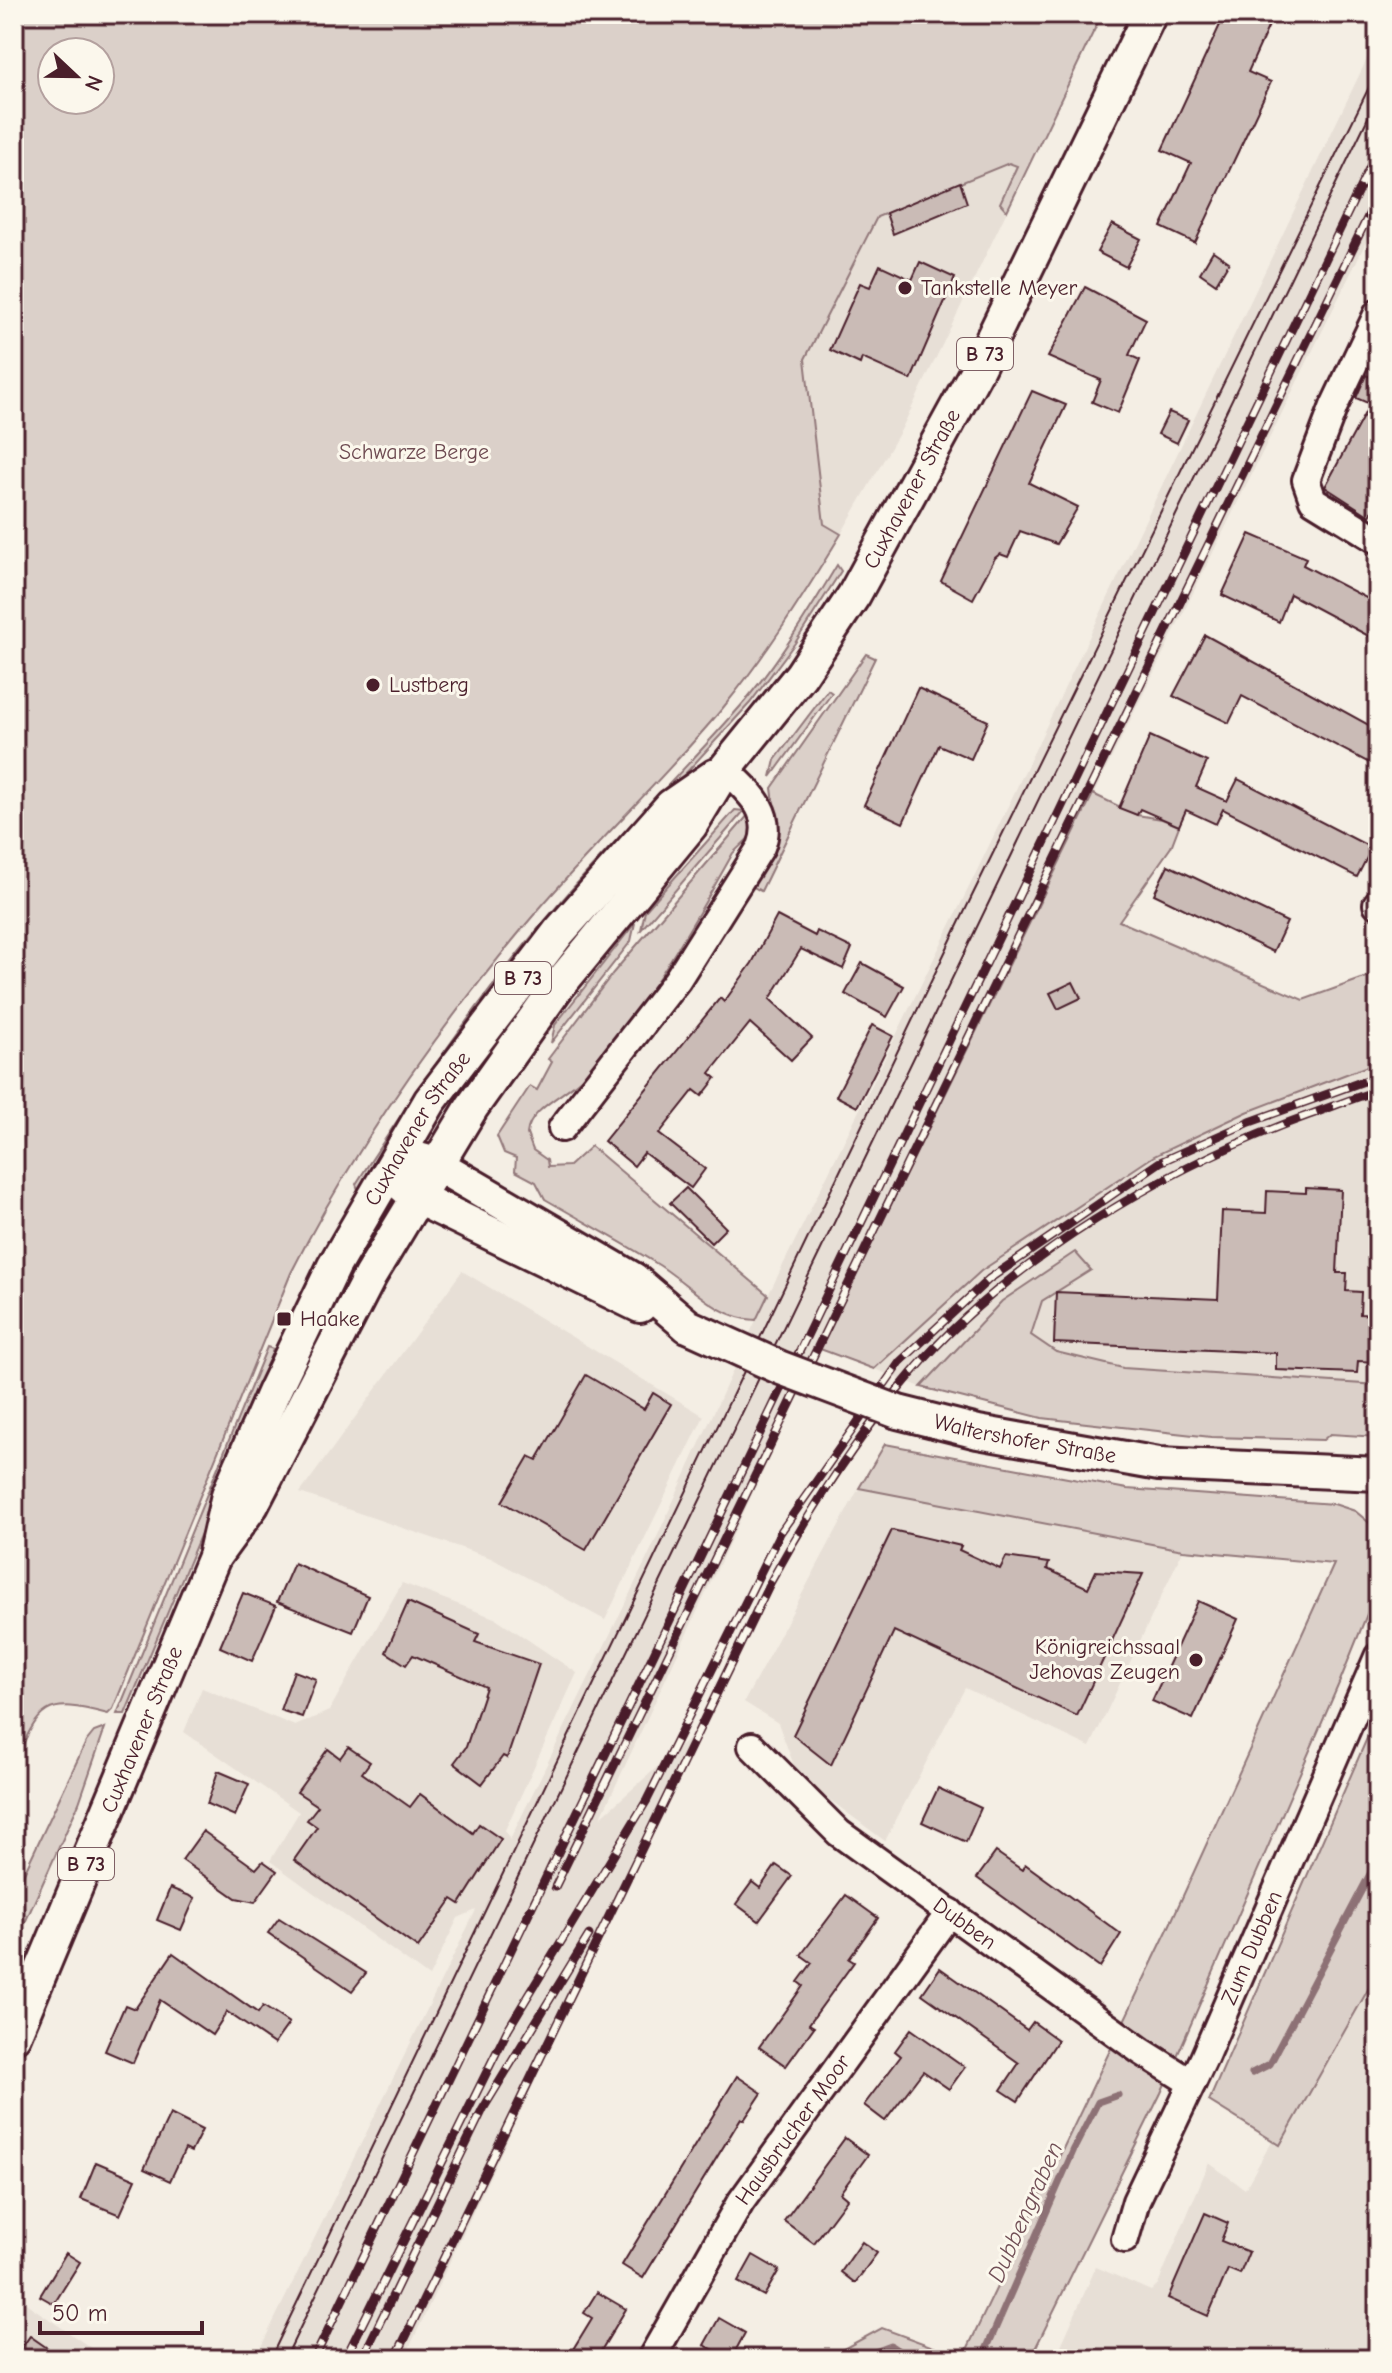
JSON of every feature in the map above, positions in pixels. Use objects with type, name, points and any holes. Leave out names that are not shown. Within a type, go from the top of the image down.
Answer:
[{"type":"main road","name":"Cuxhavener Straße","points":[[214,1557],[252,1505],[330,1350],[436,1164],[555,990],[691,825],[725,769],[801,675],[854,595],[899,518],[977,370],[1150,14]]},
{"type":"main road","name":"Cuxhavener Straße","points":[[14,2036],[214,1557],[228,1495],[334,1266],[391,1162],[460,1059],[559,932],[671,806],[725,769]]},
{"type":"main road","points":[[416,1197],[397,1180],[391,1162],[410,1158],[436,1164]]},
{"type":"main road","name":"Waltershofer Straße","points":[[436,1164],[633,1279],[688,1326]]},
{"type":"main road","name":"Waltershofer Straße","points":[[416,1197],[632,1302],[793,1373],[898,1412],[991,1435],[1159,1464],[1378,1474]]},
{"type":"street","points":[[1378,313],[1334,406],[1306,480],[1313,500],[1378,540]]},
{"type":"street","points":[[562,1128],[669,991],[761,847],[766,825],[761,808],[725,769]]},
{"type":"street","name":"Zum Dubben","points":[[1125,2239],[1136,2201],[1192,2083],[1378,1657]]},
{"type":"street","name":"Dubben","points":[[752,1746],[839,1833],[1130,2044],[1192,2083]]},
{"type":"street","name":"Hausbrucher Moor","points":[[651,2359],[740,2203],[950,1912]]},
{"type":"shaded area","points":[[1378,36],[1378,218],[820,1349],[601,1817],[700,1729],[404,2359],[255,2359],[476,1910],[458,1918],[429,1977],[270,1861],[299,1812],[184,1732],[202,1688],[295,1726],[329,1711],[402,1583],[497,1619],[577,1673],[505,1830],[510,1840],[651,1550],[756,1320],[971,883]]},
{"type":"shaded area","name":"Tankstelle Meyer","points":[[1009,162],[1017,166],[1000,203],[1007,211],[901,430],[841,534],[824,524],[805,359],[877,217]]},
{"type":"shaded area","points":[[1378,1062],[1378,1385],[1123,1368],[1056,1352],[1031,1335],[1042,1301],[1091,1270],[1002,1301],[921,1387],[874,1369],[981,1271],[1154,1156],[1247,1112]]},
{"type":"shaded area","points":[[462,1271],[704,1416],[605,1620],[491,1558],[300,1493]]},
{"type":"shaded area","points":[[859,1488],[1183,1550],[1090,1747],[965,1688],[885,1841],[798,1776],[778,1723],[744,1702]]},
{"type":"shaded area","points":[[1378,1952],[1378,2359],[1055,2359],[1096,2267],[1151,2291],[1158,2284],[1209,2163],[1245,2189]]},
{"type":"shaded area","points":[[14,2295],[107,2359],[14,2359]]},
{"type":"green space","name":"Schwarze Berge","points":[[14,14],[1102,14],[1007,211],[1000,203],[1017,166],[1009,163],[877,217],[805,359],[824,524],[841,534],[739,688],[527,923],[461,1005],[369,1136],[291,1273],[113,1709],[108,1714],[70,1706],[57,1707],[38,1718],[14,1764]]},
{"type":"green space","points":[[837,565],[841,571],[795,643],[750,703],[575,894],[359,1192],[356,1184],[485,996],[572,889],[745,701],[805,618]]},
{"type":"green space","points":[[866,654],[875,658],[761,891],[752,886],[778,835],[772,788]]},
{"type":"green space","points":[[828,690],[832,693],[771,777],[775,760]]},
{"type":"green space","points":[[1093,794],[1137,815],[1162,819],[1179,826],[1171,847],[1119,921],[1303,1000],[1378,973],[1378,1062],[1247,1112],[1154,1156],[981,1271],[874,1369],[820,1349]]},
{"type":"green space","points":[[735,810],[744,811],[641,930],[645,911]]},
{"type":"green space","points":[[749,814],[753,834],[733,853],[647,996],[585,1075],[535,1116],[527,1134],[533,1150],[547,1160],[548,1167],[569,1166],[591,1146],[768,1295],[756,1320],[741,1318],[715,1306],[654,1262],[545,1199],[536,1182],[515,1171],[516,1158],[504,1153],[497,1136],[530,1086],[537,1090],[552,1062],[548,1059],[613,973]]},
{"type":"green space","points":[[635,923],[631,941],[551,1043],[555,1025]]},
{"type":"green space","points":[[1075,1252],[1091,1270],[1042,1301],[1031,1335],[1056,1352],[1123,1368],[1378,1385],[1378,1437],[1330,1434],[1323,1440],[1211,1437],[1042,1418],[921,1387],[1002,1301]]},
{"type":"green space","points":[[267,1347],[273,1349],[260,1393],[125,1714],[117,1714]]},
{"type":"green space","points":[[885,1444],[1127,1489],[1334,1504],[1355,1511],[1378,1530],[1374,1597],[1340,1681],[1161,2093],[1030,2359],[825,2359],[882,2328],[963,2358],[1167,1931],[1334,1564],[1183,1550],[859,1488]]},
{"type":"green space","points":[[1378,1713],[1378,1972],[1280,2145],[1209,2101]]},
{"type":"green space","points":[[105,1728],[79,1803],[14,1947],[14,1894],[86,1742],[94,1732]]},
{"type":"building","points":[[1225,14],[1274,14],[1248,72],[1271,82],[1195,243],[1161,227],[1191,163],[1162,150]]},
{"type":"building","points":[[960,182],[967,203],[893,234],[886,213]]},
{"type":"building","points":[[1112,224],[1141,239],[1126,267],[1097,252]]},
{"type":"building","points":[[1213,251],[1229,262],[1216,284],[1200,273]]},
{"type":"building","points":[[920,262],[955,278],[911,380],[862,358],[860,364],[830,350],[860,283],[870,287],[880,265],[912,280]]},
{"type":"building","points":[[1085,287],[1146,319],[1129,355],[1140,360],[1118,413],[1092,402],[1101,380],[1048,357]]},
{"type":"building","points":[[1366,375],[1378,381],[1370,404],[1356,398]]},
{"type":"building","points":[[1032,391],[1066,405],[1029,483],[1078,507],[1056,544],[1020,531],[1008,557],[1000,554],[995,558],[973,599],[941,581]]},
{"type":"building","points":[[1366,411],[1378,417],[1378,500],[1370,516],[1325,487]]},
{"type":"building","points":[[1169,412],[1188,420],[1177,443],[1158,434]]},
{"type":"building","points":[[1250,534],[1306,558],[1303,565],[1378,604],[1378,641],[1290,594],[1279,622],[1222,595]]},
{"type":"building","points":[[1205,635],[1378,730],[1378,755],[1373,765],[1242,696],[1229,723],[1173,696]]},
{"type":"building","points":[[918,688],[988,721],[971,759],[939,745],[903,823],[864,805]]},
{"type":"building","points":[[1150,736],[1207,762],[1196,787],[1227,801],[1238,779],[1372,848],[1357,877],[1223,809],[1216,824],[1186,810],[1179,826],[1140,809],[1137,815],[1119,808]]},
{"type":"building","points":[[1168,865],[1287,922],[1273,952],[1154,894]]},
{"type":"building","points":[[777,916],[815,936],[817,931],[852,948],[843,969],[801,949],[770,999],[812,1038],[791,1060],[750,1023],[710,1073],[716,1078],[702,1096],[694,1090],[659,1134],[705,1169],[691,1188],[644,1153],[634,1166],[604,1141],[720,998],[724,1002],[752,963]]},
{"type":"building","points":[[862,963],[904,986],[887,1017],[845,994]]},
{"type":"building","points":[[1073,982],[1081,998],[1058,1009],[1050,993]]},
{"type":"building","points":[[872,1025],[893,1036],[857,1107],[836,1096]]},
{"type":"building","points":[[686,1188],[726,1228],[711,1243],[670,1203]]},
{"type":"building","points":[[1306,1188],[1341,1190],[1337,1273],[1347,1273],[1346,1291],[1361,1292],[1360,1314],[1378,1315],[1378,1362],[1358,1361],[1357,1373],[1276,1370],[1276,1353],[1054,1343],[1056,1292],[1218,1299],[1222,1211],[1266,1213],[1267,1191],[1306,1193]]},
{"type":"building","points":[[586,1375],[644,1409],[653,1393],[671,1404],[586,1550],[502,1502],[529,1456],[537,1460]]},
{"type":"building","points":[[892,1530],[961,1546],[959,1550],[1000,1569],[1006,1557],[1049,1563],[1047,1569],[1088,1588],[1096,1571],[1143,1574],[1077,1716],[894,1631],[831,1765],[793,1735]]},
{"type":"building","points":[[294,1563],[368,1596],[353,1632],[277,1602]]},
{"type":"building","points":[[243,1593],[276,1606],[252,1661],[220,1647]]},
{"type":"building","name":"Königreichssaal Jehovas Zeugen","points":[[1198,1601],[1238,1619],[1193,1719],[1152,1701]]},
{"type":"building","points":[[408,1602],[479,1634],[475,1642],[539,1664],[507,1758],[503,1756],[482,1784],[454,1763],[466,1747],[486,1687],[413,1655],[406,1665],[386,1652]]},
{"type":"building","points":[[294,1671],[316,1679],[302,1717],[280,1710]]},
{"type":"building","points":[[348,1747],[370,1762],[362,1773],[410,1807],[420,1794],[473,1833],[479,1824],[501,1839],[460,1904],[452,1899],[418,1948],[294,1860],[317,1827],[307,1820],[318,1806],[297,1792],[328,1749],[340,1758]]},
{"type":"building","points":[[218,1771],[249,1784],[235,1816],[207,1804]]},
{"type":"building","points":[[938,1788],[981,1808],[966,1842],[922,1822]]},
{"type":"building","points":[[203,1831],[256,1869],[263,1861],[277,1871],[255,1902],[236,1898],[182,1860]]},
{"type":"building","points":[[996,1852],[1022,1870],[1025,1864],[1121,1934],[1100,1967],[977,1878]]},
{"type":"building","points":[[776,1865],[792,1876],[759,1921],[736,1904],[752,1882],[760,1888]]},
{"type":"building","points":[[170,1888],[195,1898],[181,1930],[157,1920]]},
{"type":"building","points":[[846,1895],[878,1918],[849,1959],[854,1962],[809,2024],[814,2027],[786,2066],[759,2047],[803,1986],[798,1982],[812,1963],[801,1955]]},
{"type":"building","points":[[279,1918],[366,1973],[352,1991],[268,1933]]},
{"type":"building","points":[[173,1953],[258,2013],[263,2006],[289,2023],[274,2044],[227,2012],[212,2035],[160,2000],[133,2063],[105,2051],[125,2005],[135,2009]]},
{"type":"building","points":[[940,1968],[1027,2030],[1033,2022],[1058,2040],[1018,2101],[1001,2090],[1019,2063],[922,1994]]},
{"type":"building","points":[[911,2029],[965,2067],[949,2089],[923,2071],[885,2121],[864,2105],[901,2056],[895,2051]]},
{"type":"building","points":[[737,2076],[762,2093],[744,2120],[741,2118],[643,2278],[622,2265]]},
{"type":"building","points":[[170,2114],[202,2130],[191,2152],[185,2149],[170,2181],[144,2169]]},
{"type":"building","points":[[845,2138],[868,2155],[840,2193],[847,2199],[814,2243],[784,2221]]},
{"type":"building","points":[[96,2162],[136,2179],[120,2215],[81,2199]]},
{"type":"building","points":[[1205,2213],[1228,2223],[1221,2241],[1249,2252],[1240,2274],[1228,2269],[1208,2316],[1168,2298]]},
{"type":"building","points":[[862,2242],[877,2253],[855,2283],[841,2272]]},
{"type":"building","points":[[66,2253],[80,2262],[54,2304],[40,2296]]},
{"type":"building","points":[[753,2255],[779,2270],[764,2296],[738,2282]]},
{"type":"building","points":[[597,2292],[626,2309],[596,2359],[567,2359],[592,2318],[584,2313]]},
{"type":"building","points":[[719,2318],[745,2333],[731,2359],[704,2345]]},
{"type":"building","points":[[30,2336],[63,2359],[14,2359]]},
{"type":"waterway","name":"Dubbengraben","points":[[1252,2073],[1270,2064],[1378,1859]]},
{"type":"waterway","name":"Dubbengraben","points":[[982,2359],[1074,2149],[1098,2102],[1118,2095]]},
{"type":"waterway","name":"Dubbengraben","points":[[856,2359],[891,2346],[911,2359]]},
{"type":"tram line","points":[[270,2359],[972,896],[1378,69]]},
{"type":"tram line","points":[[285,2359],[1378,97]]},
{"type":"railway","points":[[314,2359],[1378,150]]},
{"type":"railway","points":[[555,1887],[1378,196]]},
{"type":"railway","points":[[345,2359],[508,2029],[647,1800],[780,1533],[900,1362],[989,1279],[1160,1162],[1250,1122],[1378,1076]]},
{"type":"railway","points":[[395,2359],[770,1583],[836,1474],[872,1422],[951,1331],[1044,1254],[1095,1220],[1202,1160],[1256,1136],[1378,1091]]},
{"type":"railway","points":[[362,2359],[483,2109],[589,1935]]},
{"type":"place","name":"Tankstelle Meyer","points":[[905,288]]},
{"type":"place","name":"Lustberg","points":[[373,685]]},
{"type":"place","name":"Haake","points":[[284,1319]]},
{"type":"place","name":"Königreichssaal Jehovas Zeugen","points":[[1196,1660]]}]
